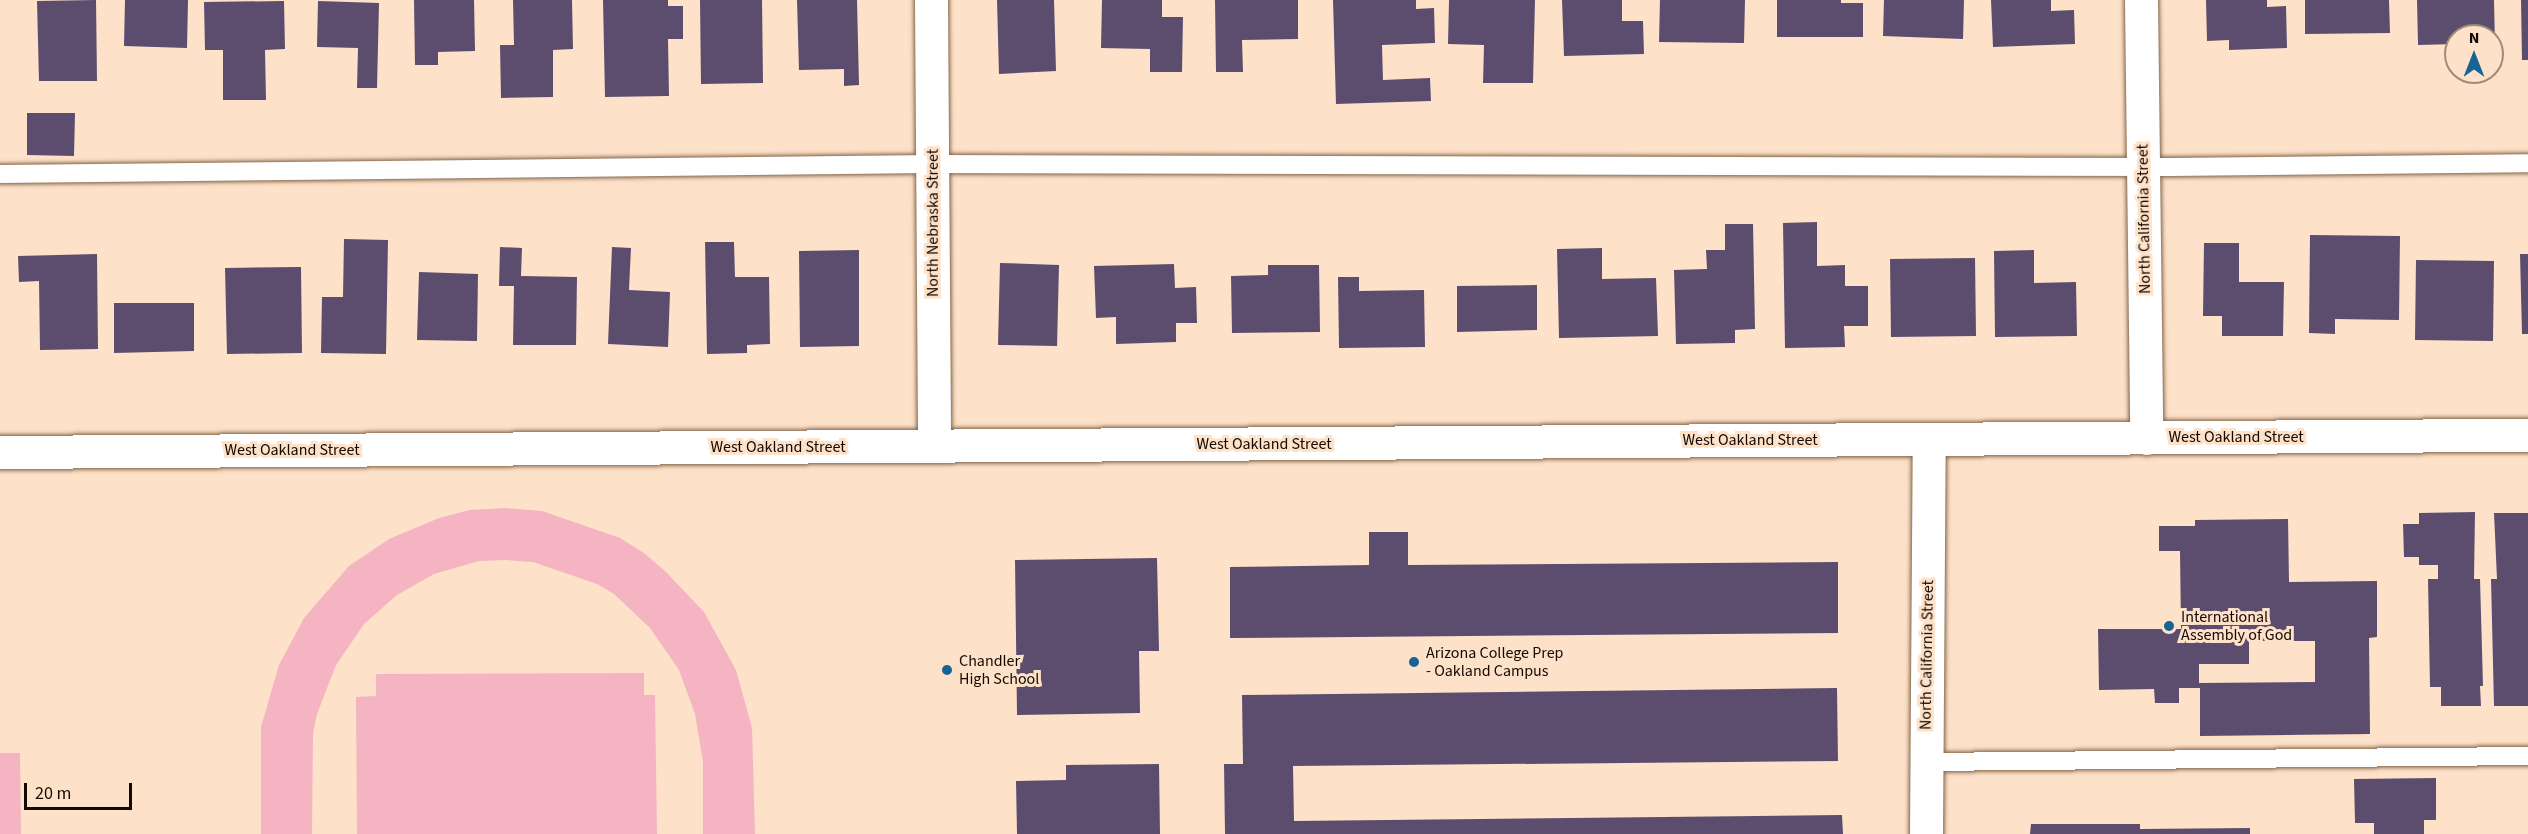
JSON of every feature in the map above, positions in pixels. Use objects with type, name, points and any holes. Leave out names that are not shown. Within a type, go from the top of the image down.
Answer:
[{"type":"street","name":"North Nebraska Street","points":[[931,0],[934,446]]},
{"type":"street","name":"North California Street","points":[[2141,0],[2146,438]]},
{"type":"street","name":"West Oakland Street","points":[[0,452],[2528,435]]},
{"type":"street","name":"North California Street","points":[[1926,834],[1929,439]]},
{"type":"lane","points":[[0,174],[932,164],[2144,167],[2528,163]]},
{"type":"lane","points":[[1925,762],[2528,756]]},
{"type":"shaded area","points":[[505,508],[542,511],[620,538],[644,553],[665,571],[704,612],[736,670],[752,728],[755,834],[703,834],[703,762],[695,714],[679,670],[650,628],[614,594],[597,584],[533,562],[505,560],[479,561],[434,574],[397,595],[364,624],[336,665],[317,714],[313,733],[312,834],[261,834],[261,727],[279,665],[304,618],[349,566],[389,539],[439,518],[470,510]]},
{"type":"shaded area","points":[[644,673],[644,695],[655,695],[657,834],[357,834],[356,697],[376,696],[376,674]]},
{"type":"shaded area","points":[[0,753],[20,753],[21,834],[0,834]]},
{"type":"building","points":[[96,0],[97,81],[39,81],[37,1]]},
{"type":"building","points":[[125,0],[188,0],[187,48],[124,46]]},
{"type":"building","points":[[414,0],[474,0],[475,51],[438,52],[438,65],[415,65]]},
{"type":"building","points":[[513,0],[572,0],[573,49],[553,50],[553,97],[501,98],[500,45],[514,45]]},
{"type":"building","points":[[603,0],[668,0],[668,6],[683,6],[683,39],[668,39],[669,96],[605,97]]},
{"type":"building","points":[[700,0],[762,0],[763,83],[701,84]]},
{"type":"building","points":[[797,0],[857,0],[859,85],[844,86],[844,69],[799,70]]},
{"type":"building","points":[[997,0],[1054,0],[1056,71],[999,74]]},
{"type":"building","points":[[1102,0],[1162,0],[1162,17],[1183,17],[1182,72],[1150,72],[1150,49],[1101,48]]},
{"type":"building","points":[[1215,0],[1298,0],[1298,39],[1242,40],[1243,72],[1216,72]]},
{"type":"building","points":[[1333,0],[1416,0],[1416,9],[1434,8],[1435,43],[1382,45],[1383,80],[1430,78],[1431,101],[1336,104]]},
{"type":"building","points":[[1449,0],[1535,0],[1533,83],[1483,83],[1484,45],[1448,44]]},
{"type":"building","points":[[1562,0],[1622,0],[1622,21],[1643,21],[1644,54],[1564,56]]},
{"type":"building","points":[[1660,0],[1745,0],[1744,43],[1659,42]]},
{"type":"building","points":[[1777,0],[1841,0],[1841,3],[1863,3],[1863,37],[1777,37]]},
{"type":"building","points":[[1884,0],[1964,0],[1963,39],[1883,36]]},
{"type":"building","points":[[1991,0],[2051,0],[2051,11],[2074,10],[2075,44],[1993,47]]},
{"type":"building","points":[[2206,0],[2267,0],[2267,7],[2286,6],[2287,48],[2229,50],[2229,40],[2207,41]]},
{"type":"building","points":[[2305,0],[2389,0],[2390,33],[2305,34]]},
{"type":"building","points":[[2417,0],[2494,0],[2495,24],[2444,24],[2444,44],[2418,45]]},
{"type":"building","points":[[2521,0],[2528,0],[2528,60],[2522,60]]},
{"type":"building","points":[[284,1],[285,49],[265,50],[266,100],[223,100],[223,50],[205,50],[204,2]]},
{"type":"building","points":[[318,1],[379,3],[377,88],[357,88],[358,48],[317,47]]},
{"type":"building","points":[[27,113],[75,113],[74,156],[27,155]]},
{"type":"building","points":[[1817,222],[1817,266],[1845,265],[1845,286],[1868,286],[1868,326],[1844,326],[1845,347],[1785,348],[1783,223]]},
{"type":"building","points":[[1725,224],[1753,224],[1755,329],[1735,330],[1735,343],[1676,344],[1674,270],[1707,269],[1706,250],[1725,250]]},
{"type":"building","points":[[2310,235],[2400,236],[2399,320],[2335,319],[2335,334],[2309,333]]},
{"type":"building","points":[[344,239],[388,240],[386,354],[321,353],[322,297],[343,297]]},
{"type":"building","points":[[705,242],[734,242],[735,277],[769,277],[770,344],[747,345],[747,353],[707,354]]},
{"type":"building","points":[[2204,243],[2239,243],[2239,282],[2284,282],[2283,336],[2222,336],[2222,316],[2203,316]]},
{"type":"building","points":[[500,247],[522,248],[521,276],[577,277],[576,345],[513,345],[514,286],[499,286]]},
{"type":"building","points":[[612,247],[631,248],[629,290],[670,292],[668,347],[608,344]]},
{"type":"building","points":[[1602,248],[1602,279],[1656,278],[1658,336],[1559,338],[1557,249]]},
{"type":"building","points":[[859,250],[859,346],[800,347],[799,251]]},
{"type":"building","points":[[2034,250],[2034,283],[2076,282],[2077,336],[1995,337],[1994,251]]},
{"type":"building","points":[[97,254],[98,349],[40,350],[39,281],[19,282],[18,256]]},
{"type":"building","points":[[2520,254],[2528,254],[2528,334],[2522,334]]},
{"type":"building","points":[[1975,258],[1976,336],[1891,337],[1890,259]]},
{"type":"building","points":[[2416,260],[2494,261],[2493,341],[2415,340]]},
{"type":"building","points":[[1000,263],[1059,265],[1057,346],[998,345]]},
{"type":"building","points":[[1174,264],[1175,288],[1196,287],[1197,323],[1176,323],[1176,342],[1116,344],[1116,317],[1096,318],[1094,266]]},
{"type":"building","points":[[1268,265],[1319,265],[1320,332],[1232,333],[1231,276],[1268,275]]},
{"type":"building","points":[[301,267],[302,353],[227,354],[225,268]]},
{"type":"building","points":[[419,272],[478,274],[477,341],[417,340]]},
{"type":"building","points":[[1338,277],[1359,277],[1359,291],[1424,290],[1425,347],[1339,348]]},
{"type":"building","points":[[1537,285],[1537,330],[1457,332],[1457,286]]},
{"type":"building","points":[[114,303],[194,303],[194,351],[114,353]]},
{"type":"building","points":[[2475,512],[2474,579],[2480,579],[2483,686],[2480,686],[2481,706],[2441,706],[2441,687],[2430,687],[2428,579],[2438,579],[2438,565],[2419,565],[2419,557],[2404,557],[2403,524],[2419,524],[2419,513]]},
{"type":"building","points":[[2494,513],[2528,513],[2528,706],[2494,706],[2491,579],[2497,579]]},
{"type":"building","points":[[2288,519],[2289,582],[2377,581],[2377,637],[2369,638],[2370,734],[2200,736],[2200,688],[2179,688],[2179,703],[2155,703],[2154,689],[2099,690],[2098,629],[2181,629],[2180,551],[2159,551],[2159,526],[2195,526],[2195,520]],"holes":[[[2249,641],[2315,641],[2315,682],[2199,683],[2199,664],[2249,664]]]},
{"type":"building","points":[[1369,532],[1408,532],[1408,565],[1838,562],[1838,633],[1230,638],[1230,567],[1369,565]]},
{"type":"building","points":[[1157,558],[1159,651],[1139,651],[1140,713],[1017,715],[1015,560]]},
{"type":"building","points":[[1837,688],[1838,761],[1293,766],[1294,821],[1842,815],[1843,834],[1225,834],[1224,764],[1243,764],[1242,695]]},
{"type":"building","points":[[1159,764],[1160,834],[1017,834],[1016,781],[1066,780],[1066,765]]},
{"type":"building","points":[[2436,778],[2436,820],[2424,820],[2424,834],[2374,834],[2374,823],[2355,823],[2354,779]]},
{"type":"building","points":[[2031,824],[2140,824],[2140,829],[2250,828],[2250,834],[2030,834]]},
{"type":"place","name":"International Assembly of God","points":[[2169,626]]},
{"type":"place","name":"Arizona College Prep - Oakland Campus","points":[[1414,662]]},
{"type":"place","name":"Chandler High School","points":[[947,670]]}]
